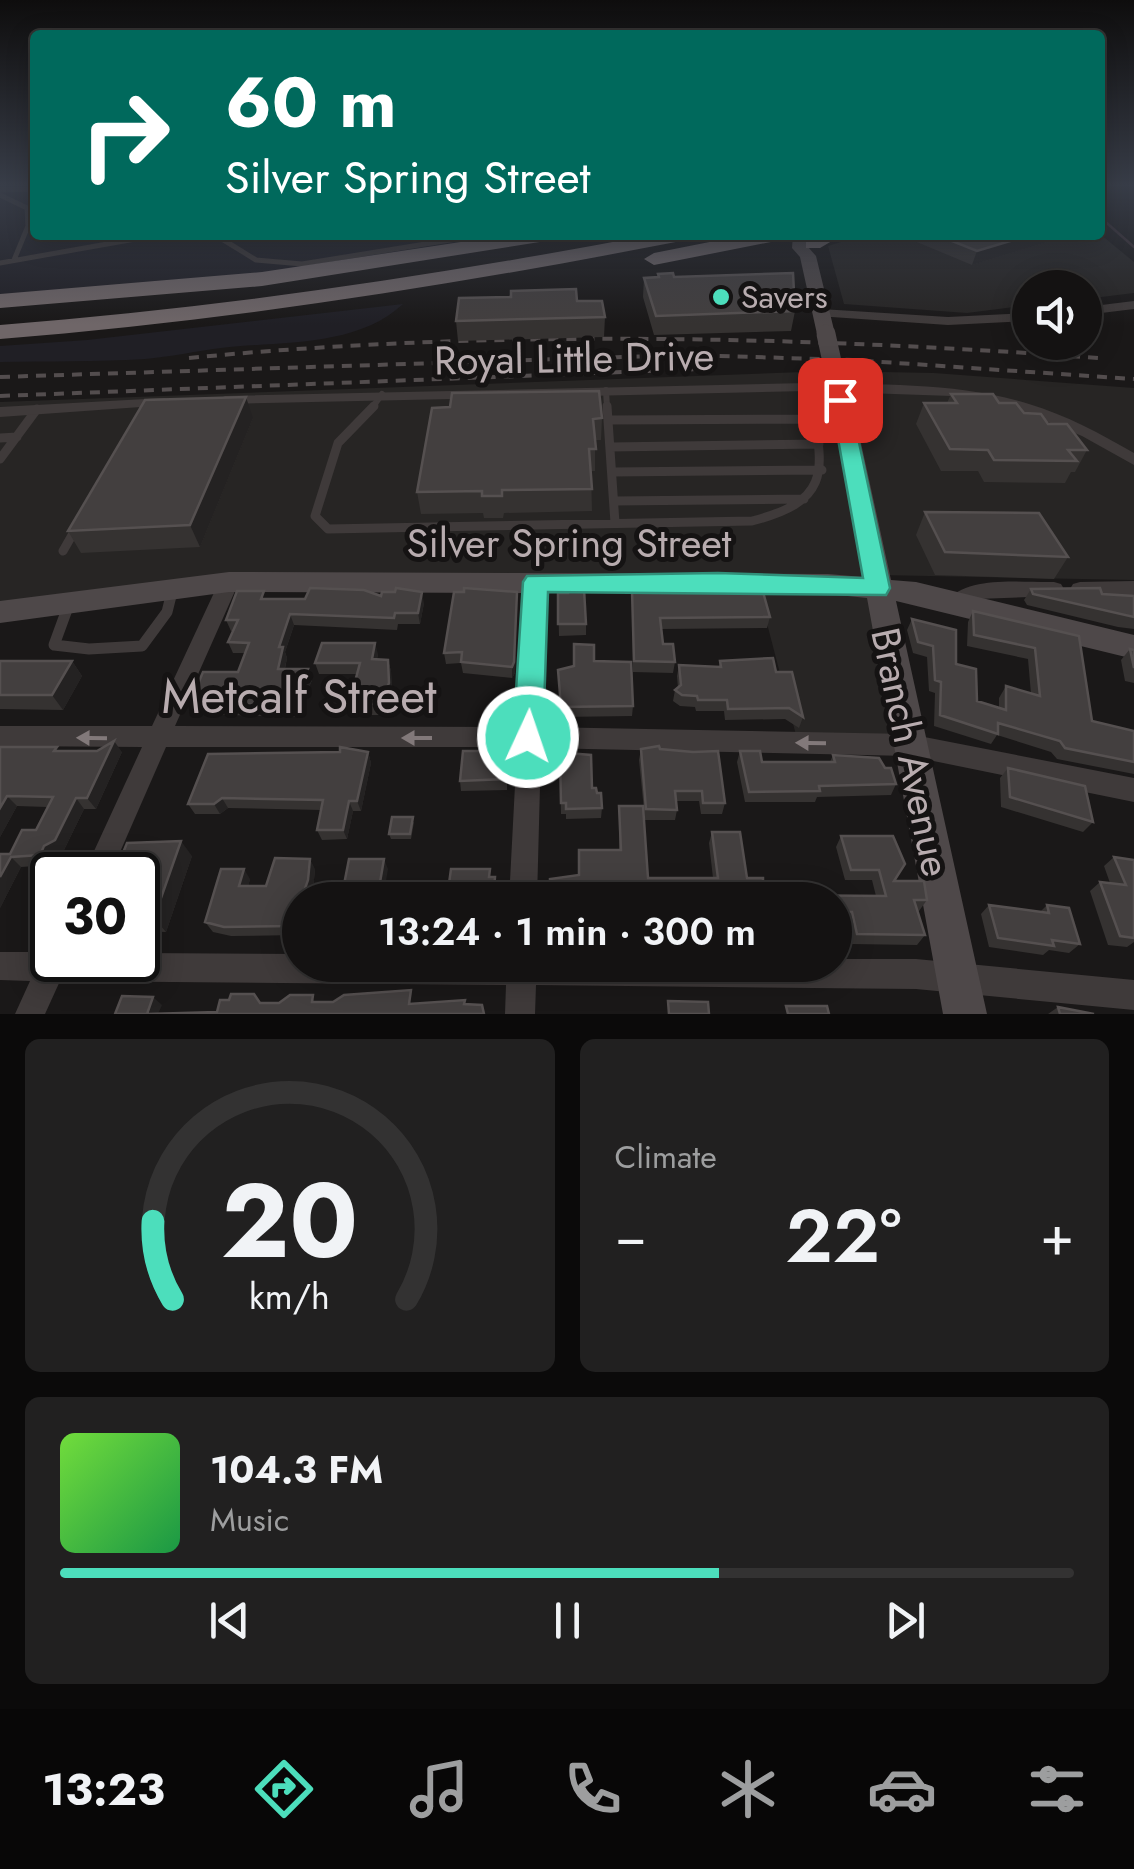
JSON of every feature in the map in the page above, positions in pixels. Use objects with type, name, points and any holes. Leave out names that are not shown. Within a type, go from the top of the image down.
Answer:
[{"type":"highway","points":[[0,301],[262,280],[514,240]]},
{"type":"highway","points":[[0,315],[294,288],[587,240]]},
{"type":"highway","points":[[0,332],[252,309],[451,280],[655,240]]},
{"type":"highway","points":[[252,309],[307,308],[546,278],[747,240]]},
{"type":"main road","name":"Branch Avenue","points":[[812,242],[824,324],[965,1014]]},
{"type":"main road","name":"Silver Spring Street","points":[[0,612],[228,582],[718,582],[878,588],[1134,647]]},
{"type":"street","points":[[1102,309],[1134,305]]},
{"type":"street","points":[[824,324],[1012,319]]},
{"type":"street","name":"Royal Little Drive","points":[[207,400],[886,387],[984,396],[1064,422],[1134,460]]},
{"type":"street","points":[[0,412],[188,401]]},
{"type":"street","points":[[107,852],[228,582]]},
{"type":"street","points":[[524,882],[536,582]]},
{"type":"street","points":[[955,603],[973,592],[991,590],[1134,588]]},
{"type":"street","name":"Metcalf Street","points":[[0,736],[528,737],[909,745],[1134,790]]},
{"type":"street","points":[[0,966],[30,964]]},
{"type":"street","points":[[160,964],[282,965]]},
{"type":"street","points":[[852,974],[957,976],[1134,995]]},
{"type":"street","points":[[30,1014],[44,982]]},
{"type":"street","points":[[520,1014],[521,982]]},
{"type":"lane","points":[[14,260],[28,231]]},
{"type":"lane","points":[[92,246],[94,240]]},
{"type":"lane","points":[[0,263],[128,240]]},
{"type":"lane","points":[[223,240],[244,256],[292,264],[448,240]]},
{"type":"lane","points":[[382,394],[370,415],[344,433],[332,454],[315,516],[328,529],[752,521],[774,517],[806,499],[819,486],[819,444],[807,387]]},
{"type":"lane","points":[[606,390],[616,523]]},
{"type":"lane","points":[[141,419],[151,403]]},
{"type":"lane","points":[[0,460],[37,409]]},
{"type":"lane","points":[[608,420],[814,419]]},
{"type":"lane","points":[[0,438],[18,437]]},
{"type":"lane","points":[[610,447],[819,444]]},
{"type":"lane","points":[[612,472],[822,470]]},
{"type":"lane","points":[[614,501],[806,499]]},
{"type":"lane","points":[[62,551],[82,518]]},
{"type":"lane","points":[[70,601],[54,645],[142,646],[168,612],[173,587]]},
{"type":"shaded area","points":[[0,231],[30,231],[30,240],[486,240],[294,272],[0,295]]},
{"type":"shaded area","points":[[1105,238],[1134,262],[1134,293],[1102,297],[1102,270],[1012,270],[1012,307],[967,313],[844,304],[828,246],[848,240]]},
{"type":"shaded area","points":[[403,304],[363,328],[316,340],[145,359],[0,362],[0,346],[87,340]]},
{"type":"shaded area","points":[[830,371],[934,373],[1134,388],[1134,580],[879,575],[913,737],[796,735],[757,585],[380,579],[0,612],[0,402]]},
{"type":"building","points":[[950,240],[1013,240],[977,251]]},
{"type":"building","points":[[673,273],[674,277],[793,273],[795,311],[656,316],[644,278]]},
{"type":"building","points":[[576,289],[577,301],[602,301],[605,317],[456,321],[459,298]]},
{"type":"building","points":[[599,391],[602,418],[593,419],[596,449],[589,449],[592,489],[502,490],[502,496],[482,496],[482,491],[417,492],[432,408],[450,407],[452,393]]},
{"type":"building","points":[[951,394],[993,394],[999,403],[1016,403],[1024,413],[1041,414],[1048,424],[1067,424],[1087,450],[1068,450],[1077,461],[994,460],[988,450],[950,449],[924,403],[957,403]]},
{"type":"building","points":[[246,397],[190,525],[68,531],[145,400]]},
{"type":"building","points":[[925,512],[1039,513],[1068,557],[945,552]]},
{"type":"building","points":[[310,588],[364,590],[381,596],[382,592],[395,592],[396,588],[422,592],[418,613],[395,613],[394,618],[290,614],[279,647],[283,647],[278,669],[308,669],[293,706],[190,703],[203,672],[238,672],[249,643],[228,642],[238,620],[226,620],[237,591],[264,591],[261,599],[305,599]]},
{"type":"building","points":[[464,588],[517,592],[512,667],[461,662],[462,652],[444,653],[454,592],[464,592]]},
{"type":"building","points":[[758,588],[763,592],[770,617],[660,618],[663,644],[673,644],[675,662],[634,661],[632,590]]},
{"type":"building","points":[[1100,588],[1102,594],[1134,596],[1134,617],[1033,594],[1031,589]]},
{"type":"building","points":[[568,589],[584,589],[586,624],[558,624],[558,593],[568,593]]},
{"type":"building","points":[[973,611],[1079,636],[1092,721],[1134,731],[1134,762],[1065,748],[1060,741],[998,723],[998,734],[940,715],[941,682],[935,680],[933,646],[918,642],[912,619],[956,630],[956,664],[976,669],[977,701],[1006,710],[1006,686],[1040,696],[1035,648],[974,635]]},
{"type":"building","points":[[322,643],[375,643],[372,659],[388,660],[389,683],[379,704],[349,704],[360,663],[315,663]]},
{"type":"building","points":[[574,644],[594,645],[594,661],[631,662],[633,706],[561,707],[558,670],[574,666]]},
{"type":"building","points":[[773,658],[776,672],[792,672],[803,717],[789,708],[728,709],[727,700],[698,700],[697,696],[675,690],[681,685],[679,665],[721,667],[720,661]]},
{"type":"building","points":[[0,661],[72,661],[52,695],[0,695]]},
{"type":"building","points":[[114,741],[87,798],[76,798],[55,840],[41,852],[11,857],[0,877],[0,854],[10,854],[22,830],[36,830],[53,797],[7,796],[0,808],[0,747],[97,751]]},
{"type":"building","points":[[659,746],[693,752],[718,751],[725,803],[703,803],[702,791],[675,791],[677,810],[646,809],[641,749]]},
{"type":"building","points":[[340,747],[368,752],[357,801],[349,801],[343,830],[317,830],[323,800],[222,798],[214,804],[188,804],[208,754],[340,752]]},
{"type":"building","points":[[463,751],[501,751],[507,758],[506,779],[460,781]]},
{"type":"building","points":[[740,751],[760,751],[762,762],[835,762],[833,755],[879,758],[885,768],[891,768],[896,784],[749,792]]},
{"type":"building","points":[[567,753],[591,755],[592,788],[601,793],[602,808],[566,809],[566,803],[561,803],[560,757]]},
{"type":"building","points":[[1008,768],[1085,786],[1093,822],[1010,797]]},
{"type":"building","points":[[619,806],[643,806],[648,878],[718,878],[712,832],[740,832],[747,878],[763,878],[763,882],[550,882],[579,875],[579,850],[621,850]]},
{"type":"building","points":[[392,817],[413,817],[410,834],[389,834]]},
{"type":"building","points":[[841,836],[893,836],[905,864],[894,881],[924,881],[927,900],[914,900],[925,935],[857,934],[852,896],[886,896],[879,870],[851,870]]},
{"type":"building","points":[[181,841],[160,901],[160,852],[123,852],[127,843]]},
{"type":"building","points":[[1114,857],[1134,860],[1134,938],[1120,936],[1100,882],[1126,885]]},
{"type":"building","points":[[275,858],[310,859],[307,882],[282,882],[282,926],[224,927],[205,922],[221,869],[244,869],[239,886],[266,886]]},
{"type":"building","points":[[349,859],[384,859],[380,882],[345,882]]},
{"type":"building","points":[[451,869],[490,869],[489,877],[495,877],[495,882],[449,882]]},
{"type":"building","points":[[989,905],[1049,913],[1047,905],[1069,908],[1080,944],[1052,940],[1054,946],[998,938]]},
{"type":"building","points":[[411,990],[409,1004],[465,1000],[464,1004],[482,1005],[484,1014],[147,1014],[217,1012],[220,1000],[229,1000],[231,994],[254,994],[260,1003],[279,1003],[290,995],[313,995],[312,1002],[333,1002],[344,995]]},
{"type":"building","points":[[122,996],[153,997],[147,1014],[115,1014]]},
{"type":"building","points":[[668,1001],[708,1002],[709,1014],[669,1014]]},
{"type":"building","points":[[786,1006],[827,1006],[829,1014],[788,1014]]},
{"type":"building","points":[[1058,1007],[1094,1014],[1060,1014]]},
{"type":"waterway","points":[[1116,231],[1134,247]]},
{"type":"railway","points":[[189,358],[529,339],[758,341],[1012,352]]},
{"type":"railway","points":[[0,377],[686,355],[853,360],[1134,379]]},
{"type":"railway","points":[[0,396],[700,369]]},
{"type":"place","name":"Savers","points":[[721,297]]},
{"type":"route","points":[[528,737],[536,582],[718,582],[878,588],[840,400]]}]
